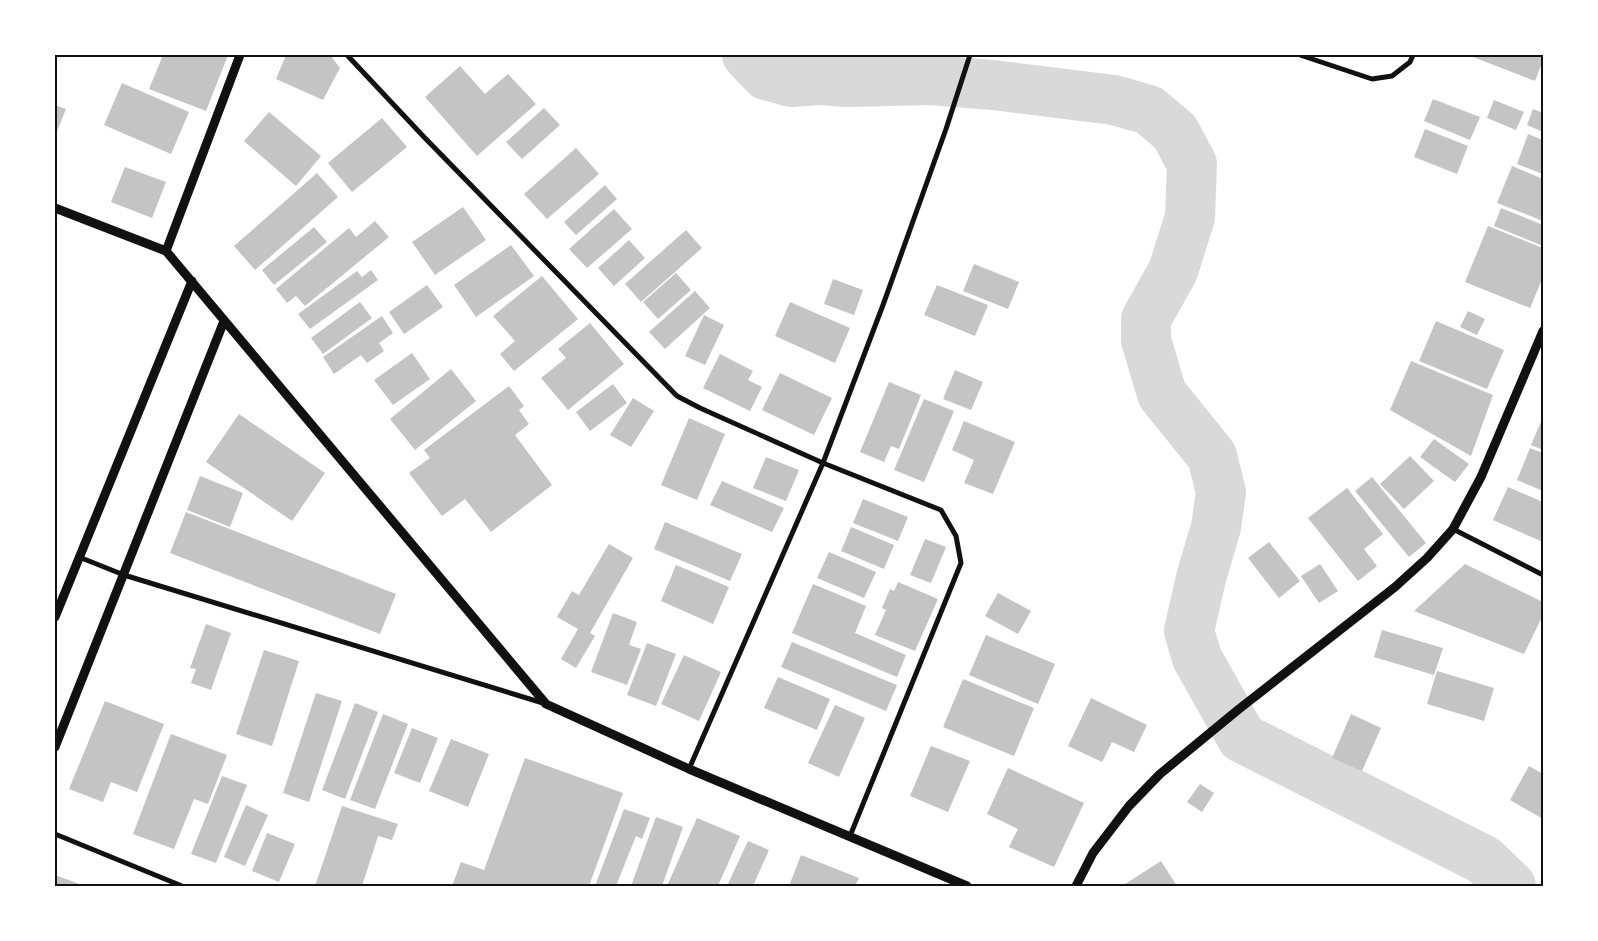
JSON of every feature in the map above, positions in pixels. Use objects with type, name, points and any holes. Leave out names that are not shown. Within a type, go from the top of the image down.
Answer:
[{"type":"street","points":[[166,251],[240,55]]},
{"type":"street","points":[[347,55],[430,143],[677,396],[822,463],[940,510],[956,536],[961,564],[850,836]]},
{"type":"street","points":[[689,768],[822,463],[883,305],[946,129],[970,55]]},
{"type":"street","points":[[1300,55],[1372,79],[1392,76],[1410,62],[1413,55]]},
{"type":"street","points":[[55,208],[166,251],[546,704]]},
{"type":"street","points":[[55,617],[192,281]]},
{"type":"street","points":[[55,747],[224,320]]},
{"type":"street","points":[[1076,886],[1093,853],[1129,806],[1160,774],[1395,586],[1428,558],[1454,529],[1481,477],[1543,331]]},
{"type":"street","points":[[1454,529],[1543,575]]},
{"type":"street","points":[[78,557],[124,575],[546,704],[689,768],[967,886]]},
{"type":"street","points":[[55,834],[182,886]]},
{"type":"building","points":[[163,55],[228,55],[206,111],[149,89]]},
{"type":"building","points":[[286,55],[330,55],[340,68],[323,100],[276,79]]},
{"type":"building","points":[[1468,55],[1543,55],[1543,61],[1535,81]]},
{"type":"building","points":[[460,66],[485,94],[508,74],[536,104],[477,156],[425,97]]},
{"type":"building","points":[[122,83],[189,112],[171,154],[104,125]]},
{"type":"building","points":[[1433,99],[1480,117],[1470,140],[1424,121]]},
{"type":"building","points":[[1494,100],[1524,112],[1516,130],[1487,118]]},
{"type":"building","points":[[55,105],[66,109],[55,136]]},
{"type":"building","points":[[544,108],[560,125],[522,159],[506,142]]},
{"type":"building","points":[[1533,109],[1543,113],[1543,132],[1527,125]]},
{"type":"building","points":[[269,112],[321,156],[296,186],[244,141]]},
{"type":"building","points":[[382,118],[407,147],[352,192],[328,163]]},
{"type":"building","points":[[1425,129],[1468,146],[1457,174],[1414,157]]},
{"type":"building","points":[[1528,134],[1543,140],[1543,174],[1517,164]]},
{"type":"building","points":[[576,148],[599,174],[547,219],[524,194]]},
{"type":"building","points":[[1512,166],[1543,179],[1543,221],[1497,203]]},
{"type":"building","points":[[125,167],[166,182],[152,218],[111,202]]},
{"type":"building","points":[[317,173],[338,197],[255,270],[234,246]]},
{"type":"building","points":[[605,185],[617,199],[576,235],[564,222]]},
{"type":"building","points":[[463,207],[486,240],[435,275],[412,242]]},
{"type":"building","points":[[1501,208],[1543,225],[1543,246],[1494,226]]},
{"type":"building","points":[[614,209],[632,229],[587,268],[569,249]]},
{"type":"building","points":[[375,221],[389,237],[305,306],[296,296],[287,303],[276,289],[349,228],[356,237]]},
{"type":"building","points":[[1488,226],[1543,248],[1543,277],[1530,308],[1465,282]]},
{"type":"building","points":[[314,227],[327,242],[274,285],[262,270]]},
{"type":"building","points":[[686,230],[702,248],[641,302],[625,284]]},
{"type":"building","points":[[629,240],[645,258],[614,286],[598,268]]},
{"type":"building","points":[[511,245],[534,276],[476,317],[454,285]]},
{"type":"building","points":[[974,264],[1019,282],[1008,309],[963,291]]},
{"type":"building","points":[[371,270],[378,280],[310,329],[298,314],[357,271],[362,277]]},
{"type":"building","points":[[676,273],[691,290],[658,319],[643,302]]},
{"type":"building","points":[[542,276],[578,319],[514,371],[500,354],[515,341],[493,316]]},
{"type":"building","points":[[833,279],[863,290],[854,315],[824,304]]},
{"type":"building","points":[[427,285],[443,307],[404,334],[389,312]]},
{"type":"building","points":[[937,285],[988,305],[975,336],[924,315]]},
{"type":"building","points":[[695,291],[710,308],[665,349],[649,332]]},
{"type":"building","points":[[360,302],[372,318],[323,354],[311,338]]},
{"type":"building","points":[[790,302],[850,328],[835,363],[775,336]]},
{"type":"building","points":[[1468,311],[1485,319],[1477,335],[1460,327]]},
{"type":"building","points":[[704,315],[724,325],[705,365],[685,356]]},
{"type":"building","points":[[382,316],[393,333],[379,343],[384,351],[367,363],[361,355],[334,374],[323,357]]},
{"type":"building","points":[[1436,321],[1504,350],[1487,389],[1419,361]]},
{"type":"building","points":[[590,323],[624,364],[568,410],[541,378],[566,358],[558,349]]},
{"type":"building","points":[[412,353],[430,379],[393,405],[374,380]]},
{"type":"building","points":[[720,354],[753,371],[748,380],[762,387],[750,411],[703,388]]},
{"type":"building","points":[[1411,361],[1493,395],[1471,456],[1390,410]]},
{"type":"building","points":[[451,369],[476,401],[415,450],[390,419]]},
{"type":"building","points":[[955,370],[983,382],[971,410],[943,399]]},
{"type":"building","points":[[780,373],[832,398],[814,435],[762,410]]},
{"type":"building","points":[[889,382],[921,395],[899,449],[891,446],[884,462],[860,452]]},
{"type":"building","points":[[613,384],[627,403],[590,431],[576,412]]},
{"type":"building","points":[[509,386],[524,406],[519,410],[529,424],[515,435],[552,485],[491,532],[465,499],[442,516],[409,473],[430,458],[424,450]]},
{"type":"building","points":[[633,398],[654,411],[631,447],[610,435]]},
{"type":"building","points":[[924,399],[954,411],[924,482],[894,470]]},
{"type":"building","points":[[239,414],[325,473],[292,521],[206,462]]},
{"type":"building","points":[[1543,417],[1543,450],[1531,445]]},
{"type":"building","points":[[689,418],[725,434],[697,500],[661,485]]},
{"type":"building","points":[[964,421],[1015,442],[993,494],[964,483],[974,460],[952,450]]},
{"type":"building","points":[[1434,439],[1469,464],[1455,482],[1420,457]]},
{"type":"building","points":[[1530,448],[1543,453],[1543,491],[1517,480]]},
{"type":"building","points":[[1410,456],[1434,481],[1404,509],[1380,484]]},
{"type":"building","points":[[766,457],[799,470],[786,501],[753,488]]},
{"type":"building","points":[[200,476],[243,493],[230,527],[187,510]]},
{"type":"building","points":[[1372,477],[1426,543],[1409,557],[1355,491]]},
{"type":"building","points":[[722,481],[784,508],[772,532],[710,505]]},
{"type":"building","points":[[1508,487],[1543,502],[1543,542],[1493,520]]},
{"type":"building","points":[[1347,488],[1383,534],[1364,549],[1377,566],[1358,581],[1308,518]]},
{"type":"building","points":[[863,499],[908,517],[898,541],[853,523]]},
{"type":"building","points":[[186,512],[396,594],[380,634],[170,553]]},
{"type":"building","points":[[665,522],[742,554],[730,581],[654,549]]},
{"type":"building","points":[[851,527],[894,545],[884,569],[841,551]]},
{"type":"building","points":[[925,539],[946,547],[931,583],[910,575]]},
{"type":"building","points":[[1269,542],[1300,581],[1279,598],[1248,558]]},
{"type":"building","points":[[609,544],[633,558],[590,633],[595,636],[576,668],[561,659],[578,629],[557,617],[572,591],[579,595]]},
{"type":"building","points":[[829,552],[876,572],[864,598],[817,578]]},
{"type":"building","points":[[1320,564],[1338,591],[1319,603],[1301,576]]},
{"type":"building","points":[[1465,564],[1543,602],[1543,615],[1524,654],[1414,611]]},
{"type":"building","points":[[676,565],[729,587],[713,624],[661,601]]},
{"type":"building","points":[[898,582],[938,599],[915,651],[875,635],[886,610],[882,608],[890,589],[894,591]]},
{"type":"building","points":[[813,584],[866,606],[855,633],[906,655],[897,677],[792,633]]},
{"type":"building","points":[[998,593],[1031,611],[1018,634],[985,616]]},
{"type":"building","points":[[613,613],[637,622],[629,645],[641,649],[627,685],[591,672]]},
{"type":"building","points":[[206,624],[231,633],[211,690],[191,683],[196,669],[190,668]]},
{"type":"building","points":[[1382,630],[1443,648],[1434,675],[1374,657]]},
{"type":"building","points":[[986,635],[1055,664],[1038,704],[969,675]]},
{"type":"building","points":[[792,642],[897,685],[886,711],[781,667]]},
{"type":"building","points":[[647,643],[676,654],[656,706],[627,695]]},
{"type":"building","points":[[264,650],[299,661],[272,746],[236,734]]},
{"type":"building","points":[[684,655],[721,672],[699,721],[661,704]]},
{"type":"building","points":[[1437,671],[1494,688],[1484,721],[1427,704]]},
{"type":"building","points":[[778,677],[830,699],[817,730],[764,708]]},
{"type":"building","points":[[963,679],[1034,708],[1014,756],[943,727]]},
{"type":"building","points":[[316,693],[342,701],[309,802],[283,793]]},
{"type":"building","points":[[1091,698],[1147,725],[1134,752],[1112,742],[1102,762],[1068,746]]},
{"type":"building","points":[[105,701],[164,724],[137,792],[111,782],[103,802],[69,789]]},
{"type":"building","points":[[355,703],[378,712],[345,799],[322,790]]},
{"type":"building","points":[[835,705],[865,718],[839,777],[808,763]]},
{"type":"building","points":[[383,714],[408,724],[375,809],[350,800]]},
{"type":"building","points":[[1351,714],[1381,728],[1362,771],[1332,758]]},
{"type":"building","points":[[412,728],[438,738],[420,783],[394,773]]},
{"type":"building","points":[[171,734],[227,755],[208,804],[194,799],[174,849],[133,834]]},
{"type":"building","points":[[451,739],[489,754],[468,807],[429,791]]},
{"type":"building","points":[[931,746],[970,761],[948,812],[910,796]]},
{"type":"building","points":[[525,758],[623,793],[589,886],[452,886],[461,862],[484,870]]},
{"type":"building","points":[[1529,766],[1543,774],[1543,819],[1510,800]]},
{"type":"building","points":[[1008,768],[1084,803],[1054,867],[1009,847],[1018,829],[987,814]]},
{"type":"building","points":[[222,776],[247,785],[216,863],[191,854]]},
{"type":"building","points":[[1200,784],[1214,793],[1202,812],[1187,802]]},
{"type":"building","points":[[246,805],[268,815],[245,866],[224,857]]},
{"type":"building","points":[[342,806],[398,824],[392,840],[378,836],[362,886],[315,886]]},
{"type":"building","points":[[624,809],[650,818],[642,839],[636,836],[616,886],[595,886]]},
{"type":"building","points":[[656,817],[683,827],[662,886],[631,886]]},
{"type":"building","points":[[697,818],[740,836],[718,886],[667,886]]},
{"type":"building","points":[[267,833],[295,844],[279,882],[252,871]]},
{"type":"building","points":[[748,841],[769,850],[753,886],[727,886]]},
{"type":"building","points":[[801,855],[859,878],[855,886],[789,886]]},
{"type":"building","points":[[1161,861],[1177,886],[1122,886]]},
{"type":"building","points":[[55,875],[85,886],[55,886]]},
{"type":"waterway","points":[[747,55],[766,75],[791,82],[819,80],[848,82],[931,80],[993,85],[1114,100],[1149,110],[1175,132],[1192,164],[1190,217],[1173,271],[1146,319],[1146,340],[1162,394],[1212,456],[1221,492],[1216,527],[1201,578],[1189,631],[1197,658],[1242,738],[1484,860],[1511,886]]}]
